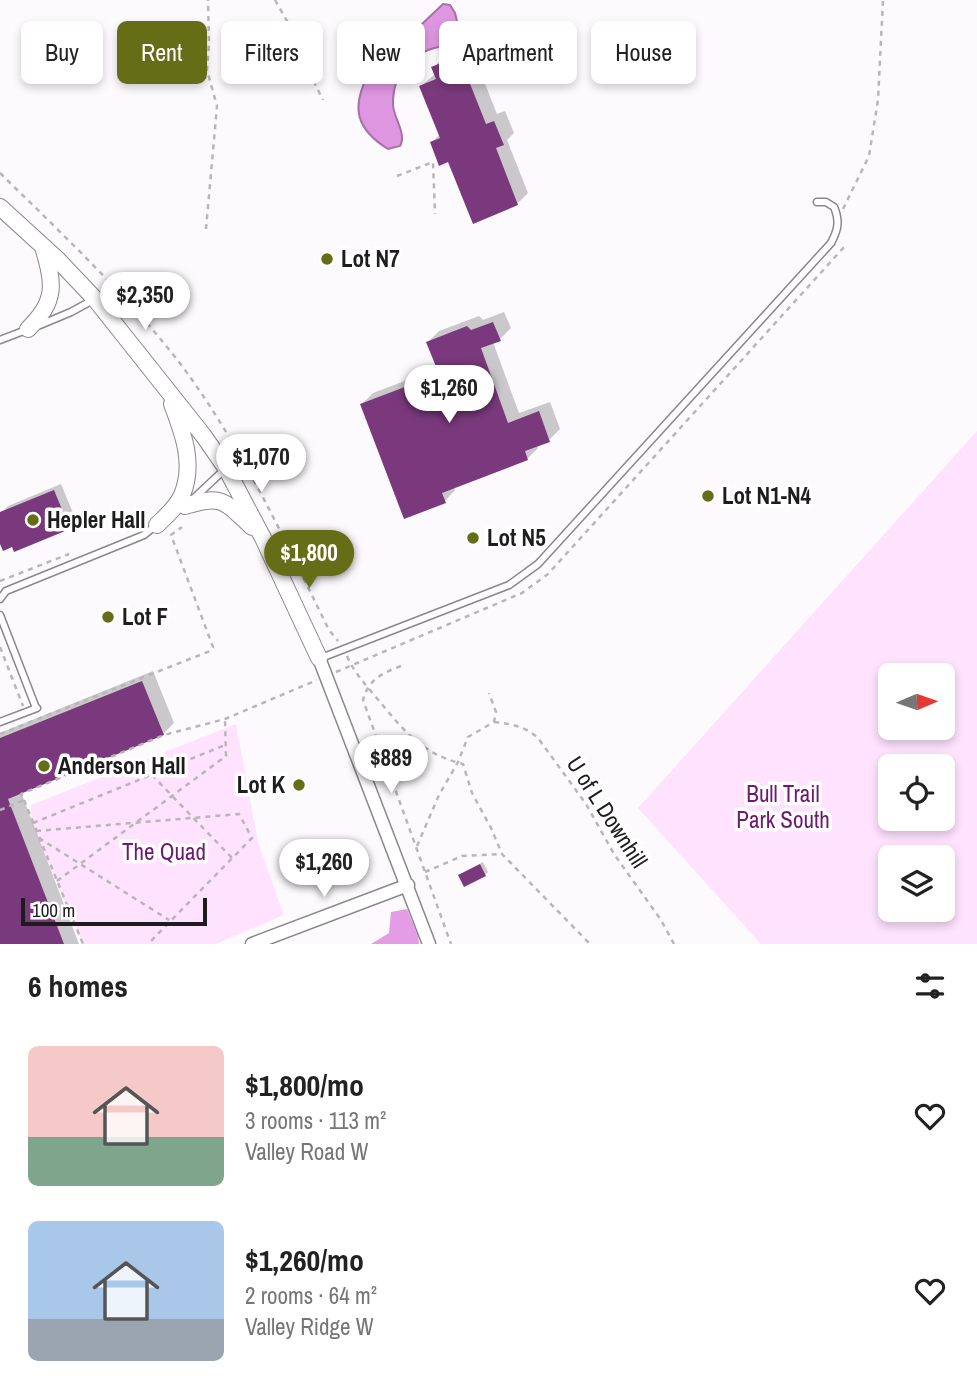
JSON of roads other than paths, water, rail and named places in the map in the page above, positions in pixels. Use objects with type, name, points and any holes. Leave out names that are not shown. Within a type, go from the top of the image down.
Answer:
[{"type":"street","points":[[0,207],[95,299],[226,468],[263,538],[320,659],[429,944]]},
{"type":"street","points":[[28,329],[45,312],[50,301],[50,270],[43,247]]},
{"type":"street","points":[[152,521],[181,496],[187,467],[184,436],[166,388]]},
{"type":"street","points":[[185,506],[207,499],[219,500],[263,538]]},
{"type":"street","points":[[252,944],[408,885]]},
{"type":"lane","points":[[320,659],[509,586],[538,564],[831,243],[839,218],[834,206],[827,202],[817,202]]},
{"type":"lane","points":[[0,340],[71,312],[95,299]]},
{"type":"lane","points":[[0,599],[6,591],[144,535],[152,521],[185,506],[226,468]]},
{"type":"lane","points":[[0,615],[38,708],[0,722]]},
{"type":"place","name":"Lot N7","points":[[327,259]]},
{"type":"place","name":"Lot N1-N4","points":[[708,496]]},
{"type":"place","name":"Hepler Hall","points":[[33,520]]},
{"type":"place","name":"Lot N5","points":[[473,538]]},
{"type":"place","name":"Lot F","points":[[108,617]]},
{"type":"place","name":"Anderson Hall","points":[[44,766]]},
{"type":"place","name":"Lot K","points":[[299,785]]},
{"type":"park label","name":"Bull Trail Park South","points":[[783,807]]},
{"type":"park label","name":"The Quad","points":[[164,852]]}]
